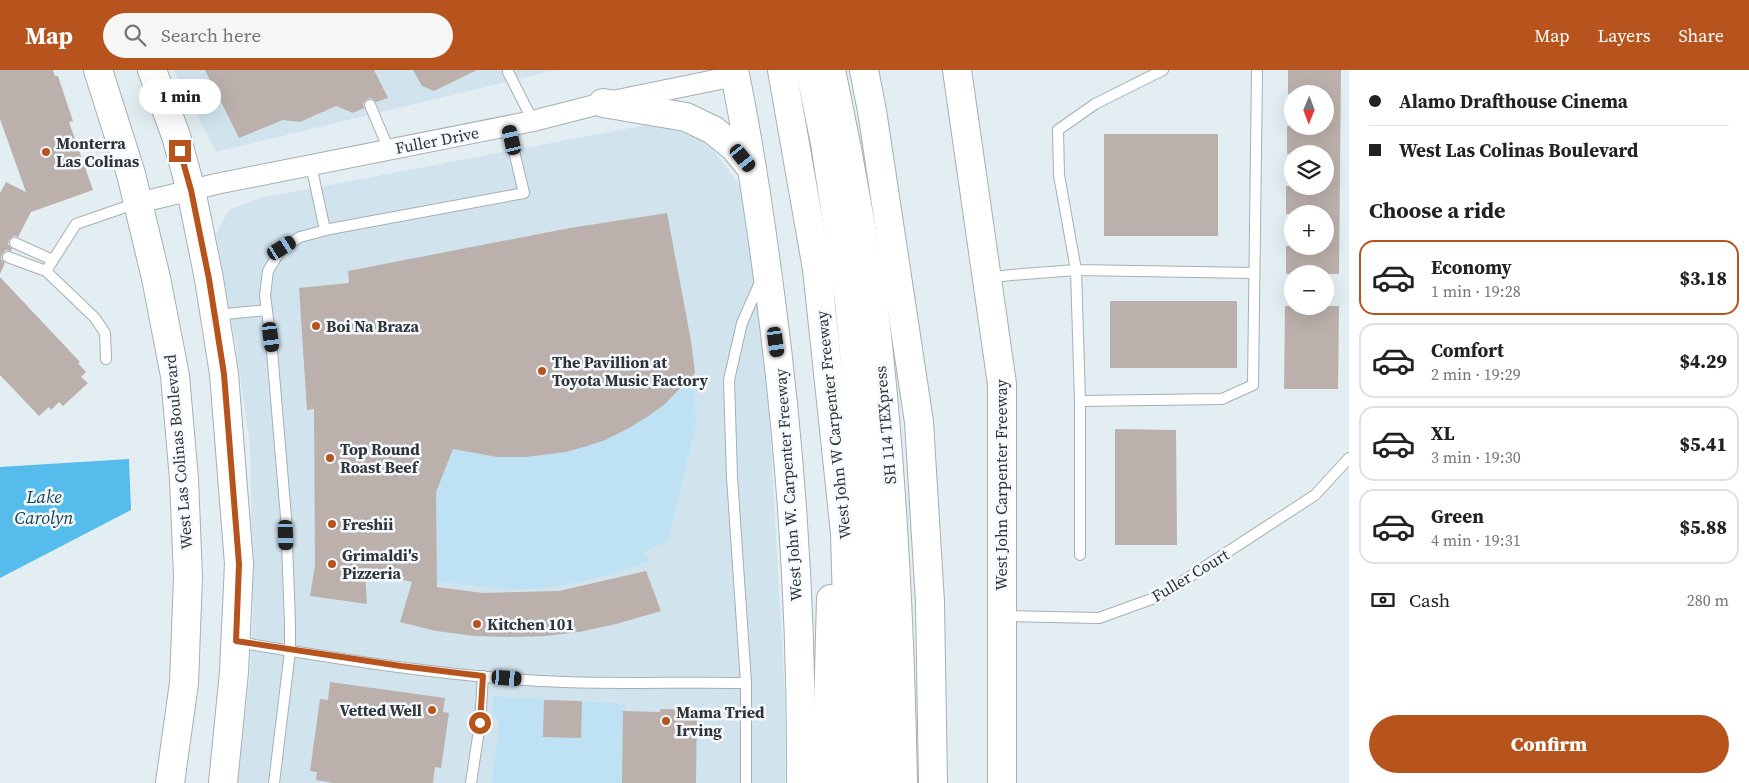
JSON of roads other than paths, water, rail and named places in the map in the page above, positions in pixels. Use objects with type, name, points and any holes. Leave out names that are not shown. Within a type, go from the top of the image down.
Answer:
[{"type":"main road","name":"West Las Colinas Boulevard","points":[[98,70],[128,162],[156,278],[175,376],[184,479],[188,577],[184,674],[170,783]]},
{"type":"main road","points":[[152,70],[176,136],[191,190],[209,279],[224,374],[239,564],[234,672],[223,783]]},
{"type":"main road","name":"West John W Carpenter Freeway","points":[[782,70],[817,269],[845,533],[852,783]]},
{"type":"main road","name":"SH 114 TEXpress","points":[[810,70],[825,143],[849,301],[862,436],[872,553],[878,783]]},
{"type":"main road","name":"SH 114 TEXpress","points":[[831,70],[846,139],[875,318],[887,435],[901,676],[903,783]]},
{"type":"main road","points":[[864,70],[872,110],[919,422],[930,602],[933,783]]},
{"type":"main road","name":"West John Carpenter Freeway","points":[[957,70],[1002,384],[1002,783]]},
{"type":"main road","name":"West John W. Carpenter Freeway","points":[[735,73],[759,204],[781,380],[797,577],[802,708],[801,783]]},
{"type":"main road","points":[[603,103],[686,116],[713,130],[734,147],[752,169]]},
{"type":"main road","points":[[826,783],[831,570],[845,533]]},
{"type":"main road","points":[[932,736],[937,783]]},
{"type":"street","name":"Fuller Drive","points":[[138,203],[191,190],[533,121],[735,73]]},
{"type":"lane","points":[[1080,555],[1080,401],[1076,270],[1059,175],[1058,130],[1095,104],[1163,70]]},
{"type":"lane","points":[[1080,401],[1222,399],[1253,385],[1256,70]]},
{"type":"lane","points":[[508,72],[533,121]]},
{"type":"lane","points":[[370,105],[389,150]]},
{"type":"lane","points":[[274,783],[290,650],[286,517],[272,351],[265,295],[268,270],[282,248],[300,237],[325,230],[524,193],[508,126]]},
{"type":"lane","points":[[311,166],[325,230]]},
{"type":"lane","points":[[46,272],[76,224],[138,203]]},
{"type":"lane","points":[[15,243],[54,260]]},
{"type":"lane","points":[[8,257],[46,272],[95,318],[105,333],[106,358]]},
{"type":"lane","points":[[746,783],[746,683],[732,477],[729,380],[742,323],[767,268]]},
{"type":"lane","points":[[987,279],[1011,275],[1076,270],[1254,273]]},
{"type":"lane","points":[[215,316],[267,310]]},
{"type":"lane","name":"Fuller Court","points":[[1002,616],[1099,618],[1160,596],[1315,495],[1349,458]]},
{"type":"lane","points":[[236,641],[483,676],[564,682],[746,683]]},
{"type":"lane","points":[[472,783],[480,723],[483,676]]},
{"type":"water","name":"Lake Carolyn","points":[[129,459],[131,510],[0,578],[0,467]]},
{"type":"place","name":"Monterra Las Colinas","points":[[46,152]]},
{"type":"place","name":"Boi Na Braza","points":[[316,326]]},
{"type":"place","name":"The Pavillion at Toyota Music Factory","points":[[542,371]]},
{"type":"place","name":"Top Round Roast Beef","points":[[330,458]]},
{"type":"place","name":"Freshii","points":[[332,524]]},
{"type":"place","name":"Grimaldi's Pizzeria","points":[[332,564]]},
{"type":"place","name":"Kitchen 101","points":[[477,624]]},
{"type":"place","name":"Vetted Well","points":[[432,710]]},
{"type":"place","name":"Mama Tried Irving","points":[[666,721]]}]
